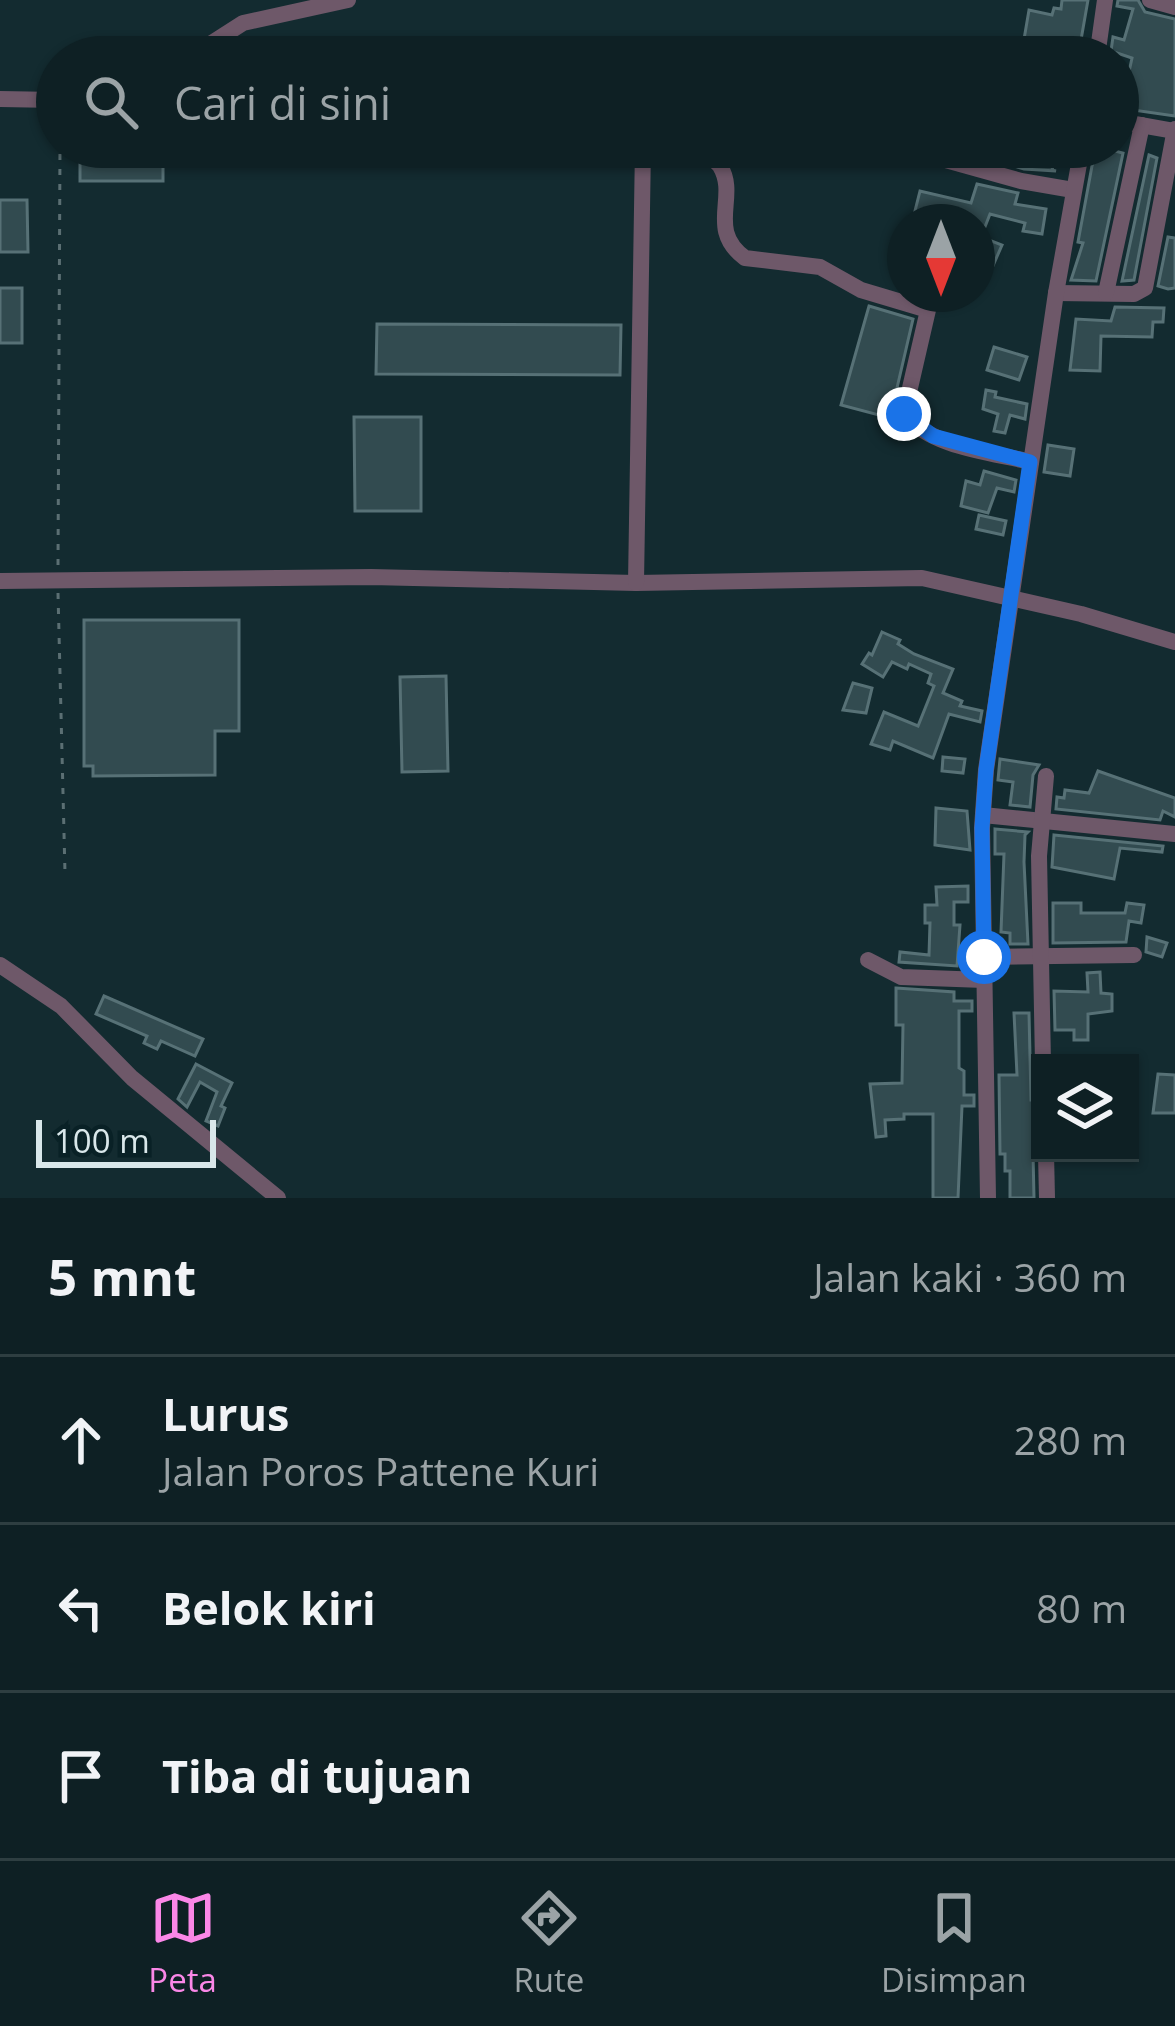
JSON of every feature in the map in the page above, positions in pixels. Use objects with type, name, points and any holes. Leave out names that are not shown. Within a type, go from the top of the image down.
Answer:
[{"type":"street","points":[[223,36],[243,23],[348,0]]},
{"type":"street","points":[[1100,36],[1106,0]]},
{"type":"street","points":[[1150,0],[1175,7]]},
{"type":"street","points":[[0,100],[36,100]]},
{"type":"street","points":[[1056,293],[1135,294],[1145,288],[1175,130],[1139,124]]},
{"type":"street","points":[[1139,139],[1142,125]]},
{"type":"street","points":[[636,583],[643,168]]},
{"type":"street","points":[[720,168],[727,238],[745,258],[820,267],[861,290],[928,310],[904,414],[910,421],[951,443],[1030,462]]},
{"type":"street","points":[[972,168],[1073,190]]},
{"type":"street","points":[[988,1198],[982,815],[1030,462],[1078,168]]},
{"type":"street","points":[[1106,293],[1133,168]]},
{"type":"street","points":[[0,581],[371,577],[636,583],[922,578],[1012,597],[1175,642]]},
{"type":"street","points":[[1043,1054],[1039,958],[1046,776]]},
{"type":"street","points":[[982,815],[1175,834]]},
{"type":"street","points":[[984,957],[1134,955]]},
{"type":"street","points":[[868,960],[901,977],[984,980]]},
{"type":"street","points":[[0,965],[61,1006],[132,1078],[278,1198]]},
{"type":"street","points":[[1046,1162],[1047,1198]]},
{"type":"path","points":[[60,168],[58,582],[65,873]]},
{"type":"building","points":[[1062,0],[1088,0],[1082,36],[1025,36],[1029,10],[1052,15],[1054,8],[1061,9]]},
{"type":"building","points":[[1118,0],[1138,0],[1145,12],[1175,19],[1175,116],[1139,111],[1139,36],[1125,36],[1133,9],[1117,6]]},
{"type":"building","points":[[1149,155],[1157,158],[1134,280],[1122,281]]},
{"type":"building","points":[[80,168],[163,168],[163,181],[80,181]]},
{"type":"building","points":[[1092,168],[1120,168],[1096,281],[1071,280],[1083,243],[1078,242]]},
{"type":"building","points":[[977,184],[1018,193],[1015,204],[1046,209],[1042,234],[1023,231],[1025,223],[995,215],[995,204],[917,204],[920,191],[971,203]]},
{"type":"building","points":[[0,200],[27,200],[28,252],[0,252]]},
{"type":"building","points":[[1168,237],[1175,238],[1175,288],[1168,289],[1158,286]]},
{"type":"building","points":[[0,288],[22,288],[22,343],[0,343]]},
{"type":"building","points":[[869,306],[913,319],[890,418],[841,405]]},
{"type":"building","points":[[1115,307],[1164,308],[1163,322],[1153,322],[1152,337],[1101,336],[1100,371],[1070,370],[1076,319],[1111,321]]},
{"type":"building","points":[[377,324],[621,325],[620,375],[376,374]]},
{"type":"building","points":[[994,347],[1027,357],[1019,380],[987,370]]},
{"type":"building","points":[[986,390],[996,392],[995,397],[1027,404],[1025,419],[1010,415],[1005,433],[994,431],[998,414],[983,409]]},
{"type":"building","points":[[354,417],[421,417],[421,511],[355,511]]},
{"type":"building","points":[[1048,445],[1074,449],[1070,476],[1044,472]]},
{"type":"building","points":[[984,471],[1016,480],[1014,492],[997,488],[988,513],[961,506],[966,481],[980,485]]},
{"type":"building","points":[[979,515],[1006,521],[1003,535],[976,529]]},
{"type":"building","points":[[84,620],[239,620],[239,731],[215,731],[215,775],[93,776],[93,766],[84,766]]},
{"type":"building","points":[[882,632],[900,640],[898,644],[914,654],[953,669],[943,693],[962,701],[960,706],[982,711],[980,722],[949,714],[933,758],[893,741],[890,750],[871,744],[884,712],[918,726],[934,686],[928,683],[931,674],[909,664],[907,669],[892,662],[883,677],[862,664],[872,655]]},
{"type":"building","points":[[446,676],[448,771],[402,772],[400,677]]},
{"type":"building","points":[[853,683],[872,688],[866,713],[843,710]]},
{"type":"building","points":[[943,757],[965,759],[963,773],[942,771]]},
{"type":"building","points":[[1000,759],[1039,765],[1033,775],[1030,807],[1010,805],[1013,782],[998,780]]},
{"type":"building","points":[[1098,771],[1175,798],[1175,817],[1163,811],[1160,820],[1056,809],[1057,797],[1064,798],[1065,790],[1089,793]]},
{"type":"building","points":[[936,808],[967,811],[970,850],[935,845]]},
{"type":"building","points":[[995,829],[1028,832],[1024,862],[1028,944],[1010,944],[1010,933],[1001,932],[1004,854],[995,854]]},
{"type":"building","points":[[1054,835],[1163,846],[1162,852],[1120,848],[1114,879],[1052,867]]},
{"type":"building","points":[[968,886],[968,902],[954,902],[954,925],[960,925],[957,966],[899,962],[900,952],[929,955],[925,905],[937,905],[936,887]]},
{"type":"building","points":[[1053,903],[1081,903],[1081,913],[1125,913],[1127,903],[1144,905],[1141,923],[1129,921],[1126,942],[1053,943]]},
{"type":"building","points":[[1147,937],[1167,943],[1162,957],[1146,952]]},
{"type":"building","points":[[1100,972],[1101,993],[1112,994],[1112,1011],[1088,1014],[1088,1040],[1074,1040],[1074,1030],[1055,1030],[1054,991],[1088,992],[1087,973]]},
{"type":"building","points":[[896,988],[954,992],[954,1001],[972,1001],[972,1011],[959,1011],[959,1068],[964,1071],[964,1095],[974,1095],[974,1106],[962,1106],[958,1198],[933,1198],[933,1114],[885,1120],[886,1136],[876,1137],[870,1084],[902,1083],[903,1025],[896,1025]]},
{"type":"building","points":[[104,996],[203,1039],[195,1056],[161,1041],[157,1049],[144,1043],[147,1036],[96,1014]]},
{"type":"building","points":[[1014,1013],[1029,1013],[1034,1198],[1010,1198],[1010,1171],[1005,1171],[1005,1154],[1000,1154],[999,1075],[1017,1075]]},
{"type":"building","points":[[196,1064],[232,1083],[218,1126],[206,1121],[217,1092],[200,1082],[187,1107],[178,1099]]},
{"type":"building","points":[[1158,1074],[1175,1075],[1175,1113],[1153,1113]]},
{"type":"route","points":[[904,414],[951,443],[1030,462],[986,770],[984,957]]}]
